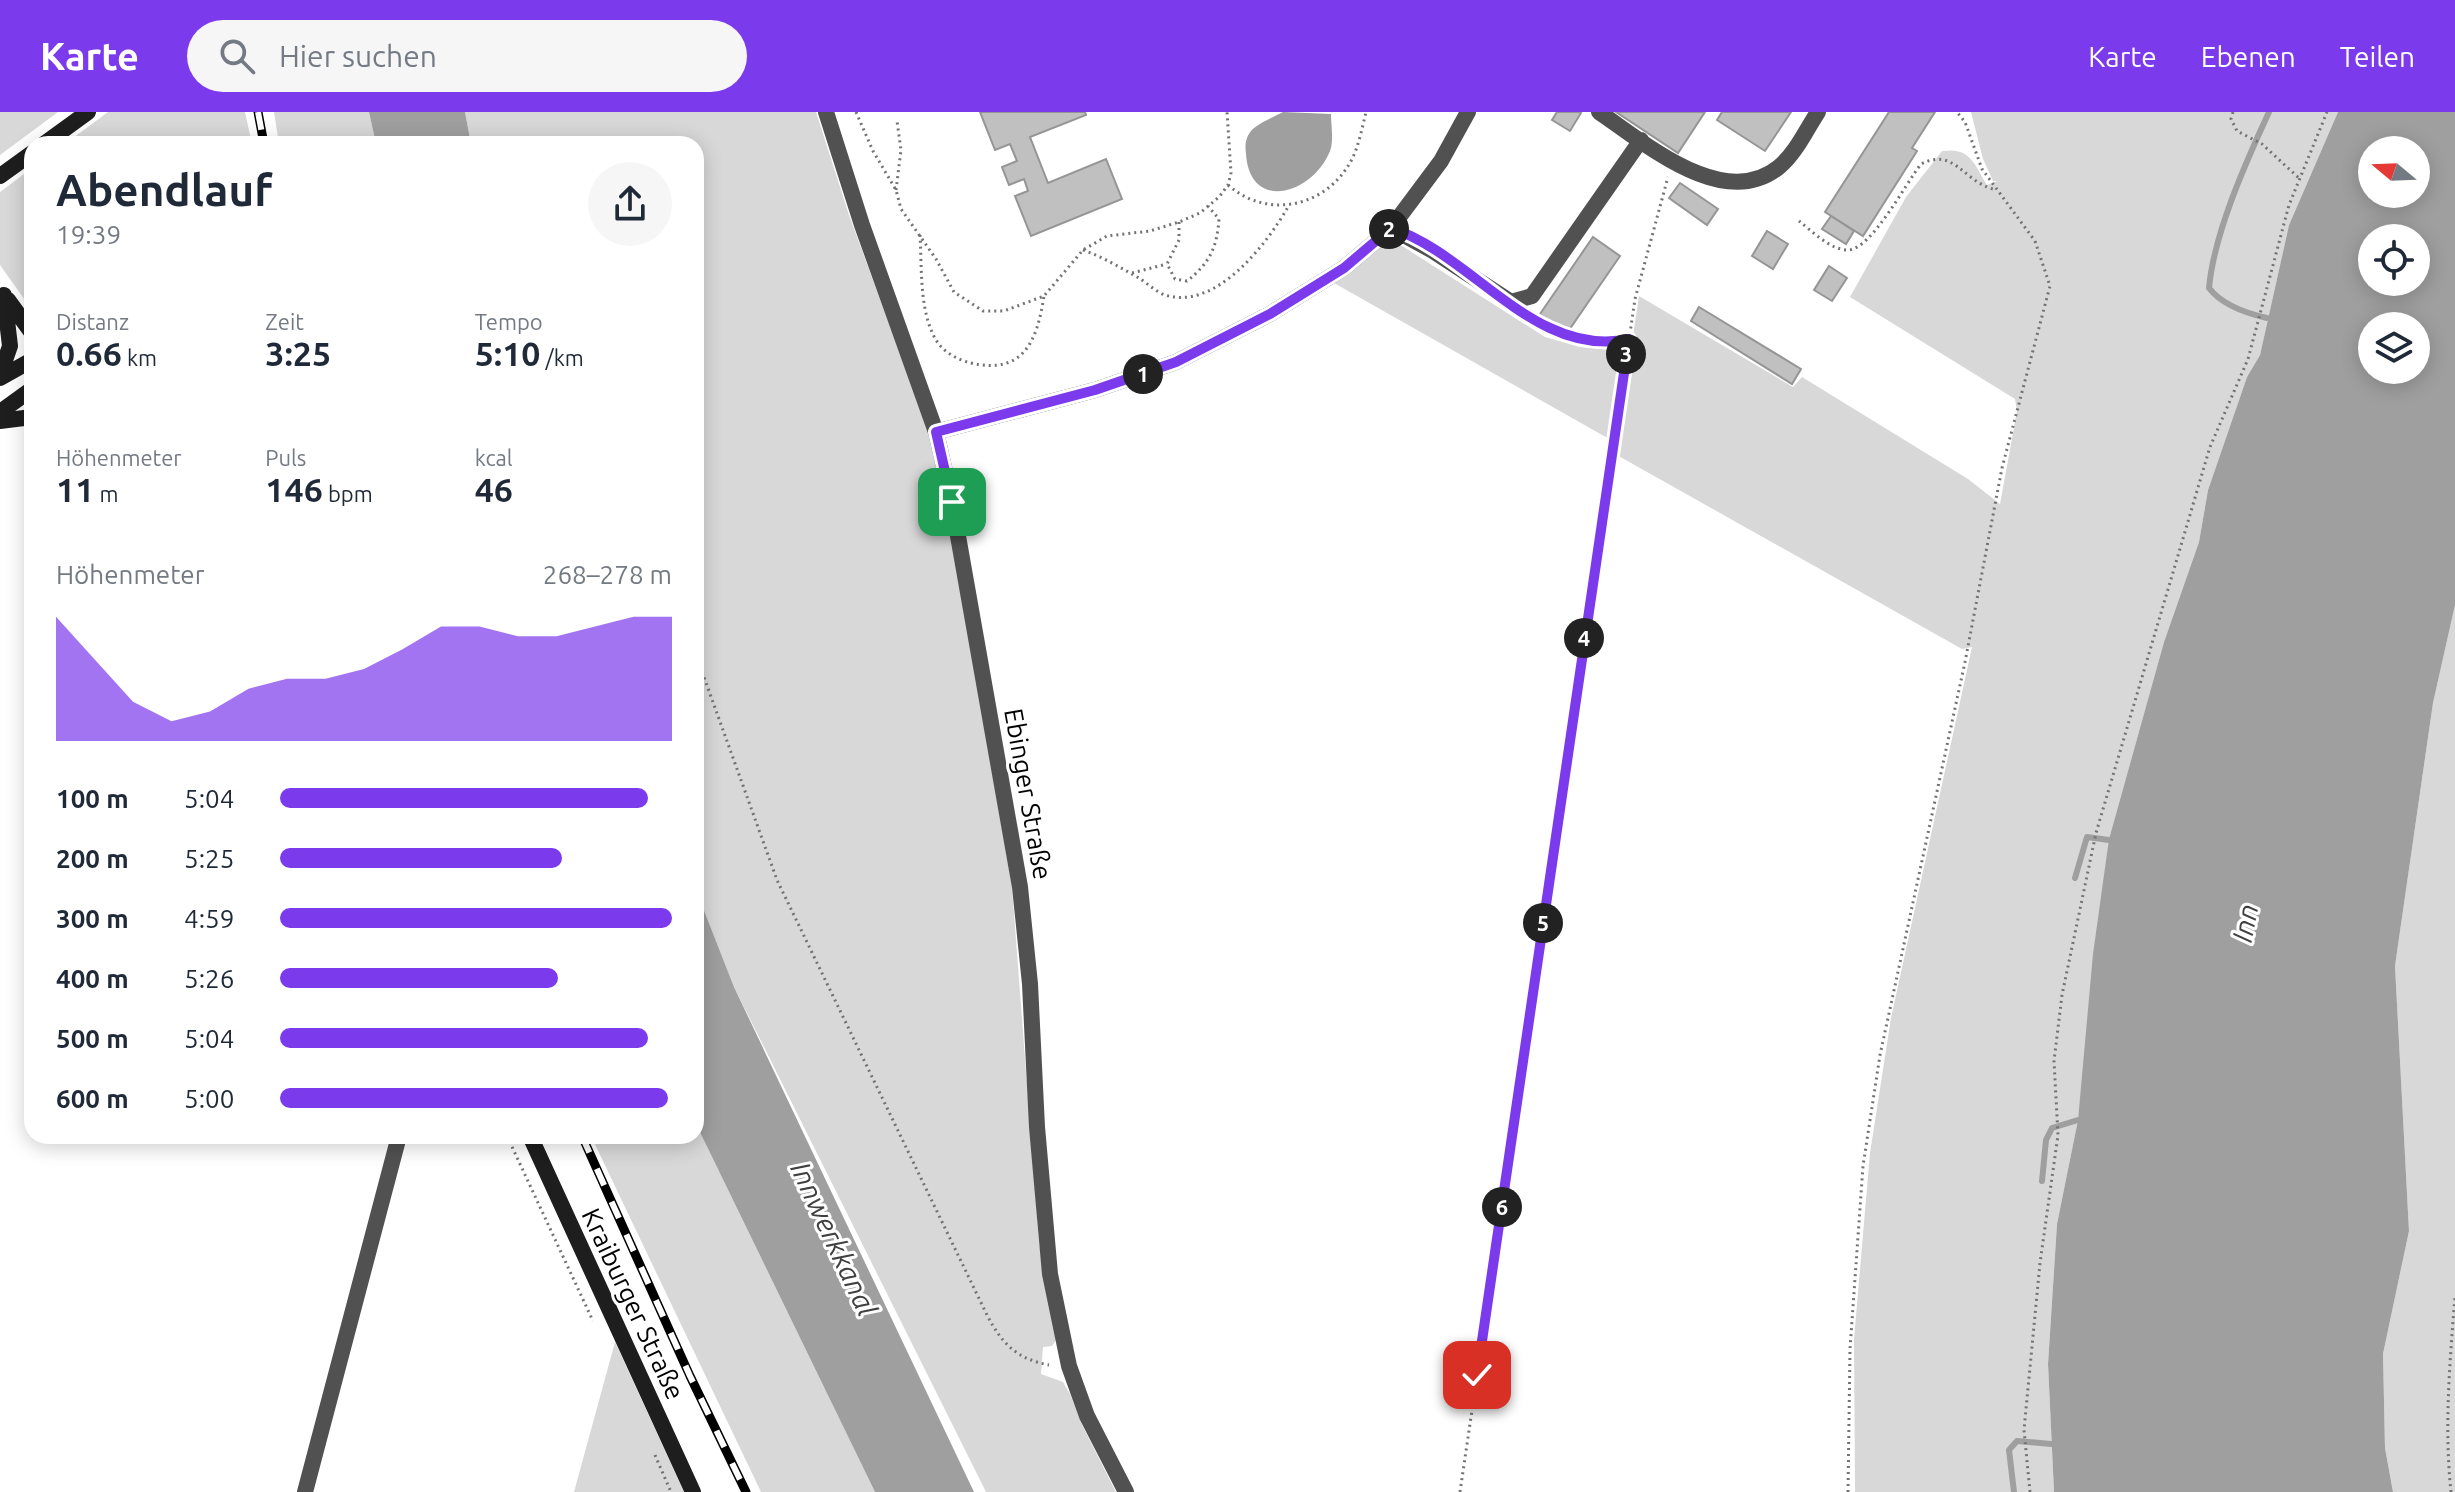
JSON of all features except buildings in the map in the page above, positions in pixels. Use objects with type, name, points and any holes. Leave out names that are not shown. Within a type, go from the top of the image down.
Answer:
[{"type":"main road","points":[[55,136],[88,112]]},
{"type":"main road","points":[[0,176],[24,159]]},
{"type":"main road","points":[[2,292],[24,322]]},
{"type":"main road","points":[[0,377],[10,346],[2,292]]},
{"type":"main road","points":[[0,377],[24,364]]},
{"type":"main road","points":[[0,412],[24,395]]},
{"type":"main road","points":[[0,421],[24,418]]},
{"type":"main road","name":"Kraiburger Straße","points":[[534,1144],[693,1492]]},
{"type":"street","name":"Ebinger Straße","points":[[826,112],[862,225],[936,432],[952,502],[1020,887],[1030,984],[1050,1274],[1069,1366],[1087,1416],[1126,1492]]},
{"type":"street","points":[[936,432],[1095,390],[1176,362],[1270,314],[1344,268],[1391,228],[1441,161],[1468,112]]},
{"type":"street","points":[[1599,112],[1677,164],[1724,181],[1743,183],[1776,169],[1789,157],[1818,112]]},
{"type":"street","points":[[1391,228],[1511,302],[1532,296],[1641,140]]},
{"type":"street","points":[[305,1492],[397,1144]]},
{"type":"path","points":[[856,112],[873,151],[896,190],[901,209],[954,292],[983,311],[1004,311],[1044,296],[1083,250],[1107,236],[1150,231],[1179,222],[1208,206],[1228,185],[1231,152],[1227,112]]},
{"type":"path","points":[[1083,250],[1130,273],[1163,295],[1187,298],[1198,295],[1233,274],[1259,250],[1288,207],[1332,184],[1351,162],[1366,112]]},
{"type":"path","points":[[1848,1492],[1850,1349],[1863,1166],[1880,1055],[1965,662],[2002,468],[2050,286],[2035,241],[1982,169],[1965,122],[1957,112]]},
{"type":"path","points":[[2233,112],[2231,119],[2237,131],[2262,144],[2300,179]]},
{"type":"path","points":[[2030,1492],[2024,1430],[2040,1263],[2058,1135],[2054,1061],[2062,995],[2096,833],[2210,447],[2248,359],[2258,312],[2289,205],[2327,112]]},
{"type":"path","points":[[896,190],[901,150],[897,121]]},
{"type":"path","points":[[1799,221],[1827,242],[1848,250],[1864,244],[1921,164],[1934,158],[1950,161],[1980,186],[1995,189]]},
{"type":"path","points":[[1460,1492],[1637,288],[1662,191],[1677,164]]},
{"type":"path","points":[[1228,185],[1244,199],[1288,207]]},
{"type":"path","points":[[1167,264],[1175,279],[1187,281],[1206,266],[1217,243],[1219,219],[1208,206]]},
{"type":"path","points":[[1130,273],[1167,264],[1179,240],[1179,222]]},
{"type":"path","points":[[920,235],[923,286],[930,327],[937,342],[956,358],[984,365],[1015,362],[1027,349],[1040,322],[1044,296]]},
{"type":"path","points":[[1511,302],[1545,327],[1570,338],[1592,342],[1629,339]]},
{"type":"path","points":[[704,677],[777,880],[987,1315],[999,1337],[1027,1361],[1069,1366]]},
{"type":"path","points":[[511,1144],[597,1329]]},
{"type":"path","points":[[2451,1492],[2449,1408],[2455,1296]]},
{"type":"path","points":[[653,1451],[671,1492]]},
{"type":"shaded area","points":[[0,112],[58,112],[24,136],[0,155]]},
{"type":"shaded area","points":[[108,112],[245,112],[250,136],[76,136]]},
{"type":"shaded area","points":[[274,112],[369,112],[374,136],[278,136]]},
{"type":"shaded area","points":[[465,112],[816,112],[849,215],[926,424],[944,493],[1012,887],[1039,1243],[1056,1340],[1052,1346],[1043,1347],[1041,1374],[1063,1382],[1116,1492],[986,1492],[734,987],[704,910],[704,136],[470,136]]},
{"type":"shaded area","points":[[1971,112],[2338,112],[2289,225],[2260,355],[2247,377],[2208,490],[2199,542],[2164,642],[2109,839],[2078,1120],[2057,1224],[2048,1364],[2054,1492],[1855,1492],[1854,1339],[1870,1153],[1891,1018],[1972,647],[1962,649],[1615,454],[1639,296],[1793,387],[1802,377],[1968,479],[2000,504],[2017,411],[2015,399],[1850,297],[1906,197],[1942,151],[1966,154],[1987,185],[1997,181],[1993,181],[1983,159]]},
{"type":"shaded area","points":[[24,174],[24,299],[0,265],[0,192]]},
{"type":"shaded area","points":[[1388,237],[1545,337],[1580,347],[1623,351],[1611,440],[1334,283]]},
{"type":"shaded area","points":[[2455,605],[2455,1492],[2393,1492],[2385,1448],[2383,1354],[2409,1231],[2395,966],[2433,703]]},
{"type":"shaded area","points":[[704,1140],[875,1492],[761,1492],[595,1144],[704,1144]]},
{"type":"shaded area","points":[[615,1342],[684,1492],[574,1492]]},
{"type":"water","points":[[369,112],[465,112],[470,136],[374,136]]},
{"type":"water","points":[[1283,112],[1331,114],[1331,147],[1322,166],[1310,178],[1283,191],[1270,190],[1258,184],[1250,173],[1246,142],[1254,128]]},
{"type":"water","name":"Inn","points":[[2338,112],[2455,112],[2455,605],[2433,703],[2395,966],[2409,1231],[2383,1354],[2385,1448],[2393,1492],[2054,1492],[2048,1364],[2057,1224],[2078,1120],[2093,954],[2109,839],[2164,642],[2199,542],[2208,490],[2247,377],[2260,355],[2289,225]]},
{"type":"water","name":"Innwerkkanal","points":[[704,910],[734,987],[974,1492],[875,1492],[704,1140]]},
{"type":"waterway","points":[[2267,318],[2235,308],[2209,288],[2224,221],[2269,112]]},
{"type":"waterway","points":[[2075,878],[2087,837],[2109,840]]},
{"type":"waterway","points":[[2042,1181],[2046,1140],[2052,1128],[2078,1120]]},
{"type":"waterway","points":[[2014,1492],[2009,1450],[2017,1441],[2051,1444]]},
{"type":"railway","points":[[258,112],[262,136]]},
{"type":"railway","points":[[586,1144],[746,1492]]},
{"type":"route","points":[[952,502],[936,432],[1095,390],[1176,362],[1270,314],[1344,268],[1391,228],[1433,251],[1545,327],[1570,338],[1592,342],[1629,339],[1477,1375]]}]
